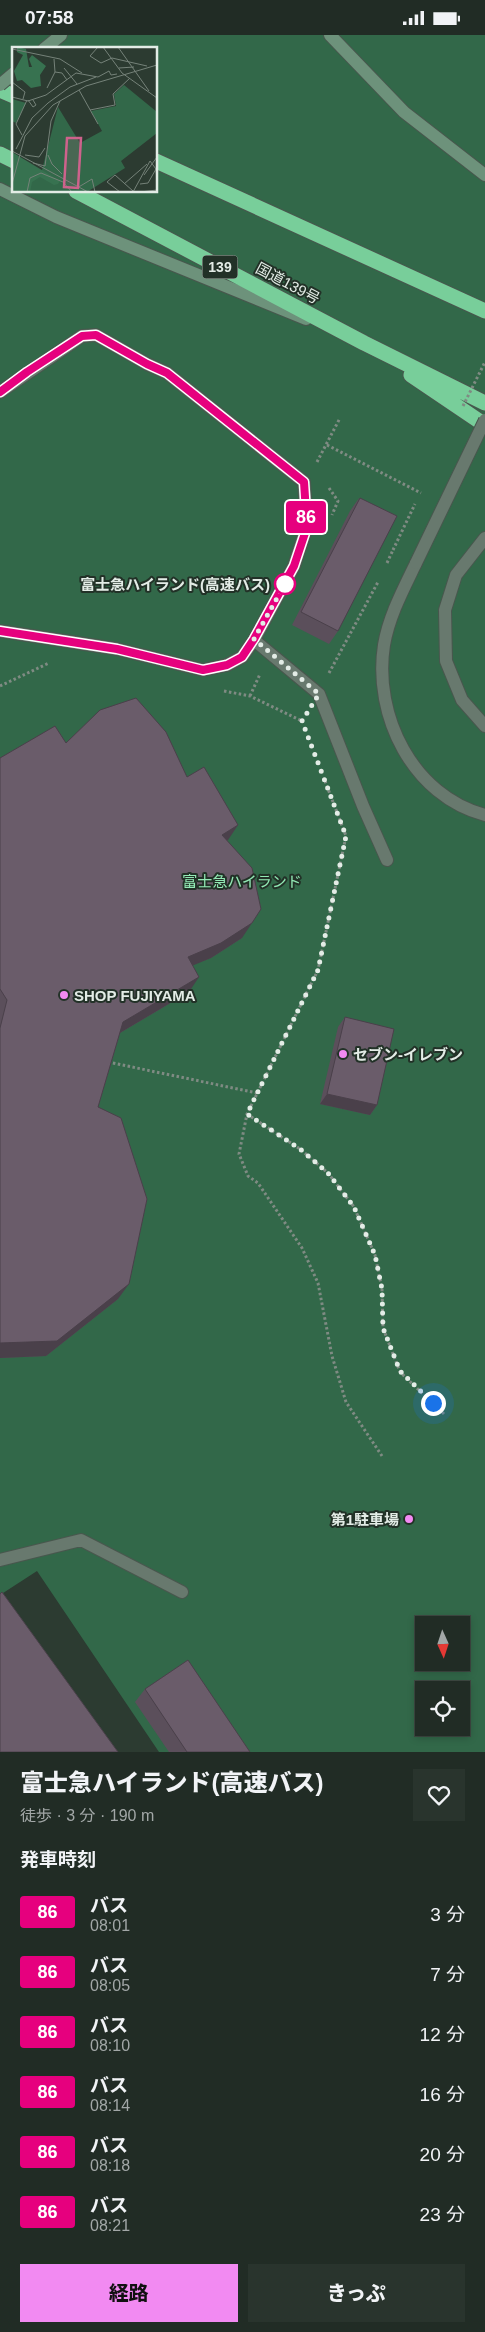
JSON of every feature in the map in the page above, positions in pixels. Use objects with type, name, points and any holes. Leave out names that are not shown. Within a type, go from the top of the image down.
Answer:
[{"type":"highway","points":[[0,90],[12,95]]},
{"type":"highway","points":[[0,154],[12,160]]},
{"type":"highway","points":[[158,160],[485,311]]},
{"type":"highway","name":"国道139号","points":[[80,193],[364,343],[485,403]]},
{"type":"highway","points":[[364,343],[485,425]]},
{"type":"main road","points":[[330,35],[404,112],[485,175]]},
{"type":"main road","points":[[46,47],[60,36]]},
{"type":"main road","points":[[0,71],[12,78]]},
{"type":"main road","points":[[0,85],[12,75]]},
{"type":"main road","points":[[0,189],[56,217],[364,343]]},
{"type":"lane","points":[[0,392],[82,336],[96,335],[147,364],[167,373],[304,482],[307,527],[294,566],[254,639],[242,657],[227,665],[203,670],[117,649],[0,631]]},
{"type":"lane","points":[[485,420],[394,607],[384,645],[382,684],[388,715],[403,749],[420,775],[443,795],[471,811],[485,815]]},
{"type":"lane","points":[[485,538],[456,575],[445,610],[446,661],[462,699],[485,726]]},
{"type":"lane","points":[[254,639],[319,694],[362,806],[387,860]]},
{"type":"lane","points":[[0,1560],[81,1540],[182,1592]]},
{"type":"path","points":[[327,445],[421,493]]},
{"type":"path","points":[[306,729],[302,721],[319,694],[380,579]]},
{"type":"path","points":[[322,774],[346,836],[318,970],[247,1114],[239,1154],[248,1176],[258,1183],[302,1247],[318,1283],[332,1356],[346,1402],[382,1456]]},
{"type":"path","points":[[105,1061],[257,1093]]},
{"type":"path","points":[[247,1114],[300,1149],[328,1173],[354,1207],[375,1255],[382,1289],[383,1328],[400,1371],[444,1414]]},
{"type":"green space","name":"富士急ハイランド","points":[[0,35],[485,35],[485,1752],[159,1752],[37,1571],[0,1595]]},
{"type":"building","points":[[360,498],[397,516],[338,631],[301,612]]},
{"type":"building","points":[[136,698],[166,732],[187,777],[204,767],[238,825],[222,835],[252,868],[261,909],[252,923],[221,943],[188,957],[199,977],[123,1022],[98,1107],[121,1118],[147,1199],[129,1284],[57,1341],[0,1343],[0,1028],[7,1000],[0,989],[0,758],[55,726],[66,743],[100,710]]},
{"type":"building","points":[[345,1017],[394,1029],[377,1105],[327,1094]]},
{"type":"building","points":[[2,1592],[118,1752],[0,1752],[0,1594]]},
{"type":"building","points":[[188,1660],[250,1752],[187,1752],[145,1689]]},
{"type":"bus line","name":"86","points":[[0,392],[82,336],[96,335],[147,364],[167,373],[304,482],[307,527],[290,575],[254,639],[242,657],[227,665],[203,670],[117,649],[0,631]]},
{"type":"place","name":"富士急ハイランド(高速バス)","points":[[285,584]]},
{"type":"place","name":"SHOP FUJIYAMA","points":[[64,995]]},
{"type":"place","name":"セブン-イレブン","points":[[343,1054]]},
{"type":"place","name":"第1駐車場","points":[[409,1519]]},
{"type":"route","points":[[285,584],[254,639],[319,694],[302,721],[346,836],[318,970],[247,1114],[300,1149],[328,1173],[354,1207],[375,1255],[382,1289],[383,1328],[400,1371],[433,1403]]}]
